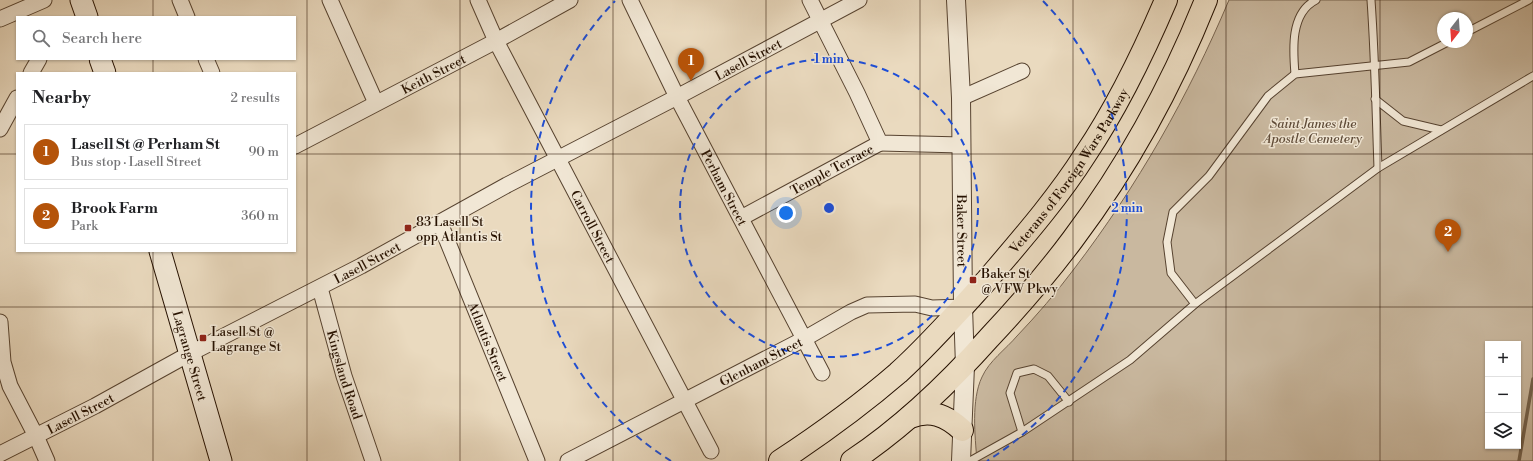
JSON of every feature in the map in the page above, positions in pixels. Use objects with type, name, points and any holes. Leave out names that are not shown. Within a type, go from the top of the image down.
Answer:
[{"type":"highway","name":"Veterans of Foreign Wars Parkway","points":[[780,461],[836,423],[887,382],[918,354],[963,307],[1049,205],[1085,155],[1122,93],[1166,0]]},
{"type":"highway","points":[[852,461],[881,441],[910,417],[965,364],[1046,273],[1100,202],[1125,164],[1158,105],[1178,65],[1206,0]]},
{"type":"highway","points":[[910,417],[920,413],[939,415],[950,420],[962,430]]},
{"type":"main road","points":[[100,60],[104,72]]},
{"type":"main road","name":"Lagrange Street","points":[[160,252],[221,461]]},
{"type":"street","points":[[0,18],[44,0]]},
{"type":"street","points":[[180,0],[187,16]]},
{"type":"street","points":[[330,0],[376,103]]},
{"type":"street","name":"Carroll Street","points":[[478,0],[496,40],[711,451]]},
{"type":"street","name":"Keith Street","points":[[296,145],[570,0]]},
{"type":"street","name":"Perham Street","points":[[630,0],[677,97],[822,373]]},
{"type":"street","points":[[810,0],[857,93],[880,143],[962,145]]},
{"type":"street","name":"Lasell Street","points":[[0,454],[95,406],[189,354],[320,288],[558,159],[859,0]]},
{"type":"street","name":"Baker Street","points":[[956,0],[961,98],[965,364],[961,461]]},
{"type":"street","points":[[32,72],[38,60]]},
{"type":"street","points":[[206,60],[212,72]]},
{"type":"street","points":[[961,98],[1022,71]]},
{"type":"street","points":[[0,129],[16,100]]},
{"type":"street","name":"Temple Terrace","points":[[741,218],[880,143]]},
{"type":"street","name":"Atlantis Street","points":[[440,223],[537,461]]},
{"type":"street","name":"Kingsland Road","points":[[320,288],[344,376],[373,461]]},
{"type":"street","name":"Glenham Street","points":[[568,461],[867,305],[915,304],[932,308],[963,307]]},
{"type":"street","points":[[0,322],[3,362],[10,386],[47,461]]},
{"type":"lane","points":[[1295,74],[1293,48],[1297,24],[1309,4],[1316,0]]},
{"type":"lane","points":[[1371,0],[1376,65],[1375,100],[1378,168]]},
{"type":"lane","points":[[1473,29],[1529,0]]},
{"type":"lane","points":[[1195,304],[1171,273],[1167,242],[1173,212],[1210,176],[1268,96],[1295,74],[1409,62],[1437,48]]},
{"type":"lane","points":[[970,461],[1022,432],[1130,360],[1195,304],[1378,168],[1533,76]]},
{"type":"lane","points":[[1375,100],[1403,121],[1440,130]]},
{"type":"lane","points":[[1022,432],[1010,393],[1016,373],[1034,368],[1048,376],[1069,402]]},
{"type":"green space","name":"Saint James the Apostle Cemetery","points":[[1229,0],[1533,0],[1533,461],[977,461],[975,407],[976,396],[985,371],[993,360],[1013,341],[1046,304],[1097,237],[1140,173],[1179,106]]},
{"type":"waterway","points":[[1519,461],[1533,379]]},
{"type":"place","name":"Lasell St @ Perham St","points":[[691,81]]},
{"type":"place","name":"83 Lasell St opp Atlantis St","points":[[408,228]]},
{"type":"place","name":"Brook Farm","points":[[1448,252]]},
{"type":"place","name":"Baker St @ VFW Pkwy","points":[[973,280]]},
{"type":"place","name":"Lasell St @ Lagrange St","points":[[203,338]]}]
